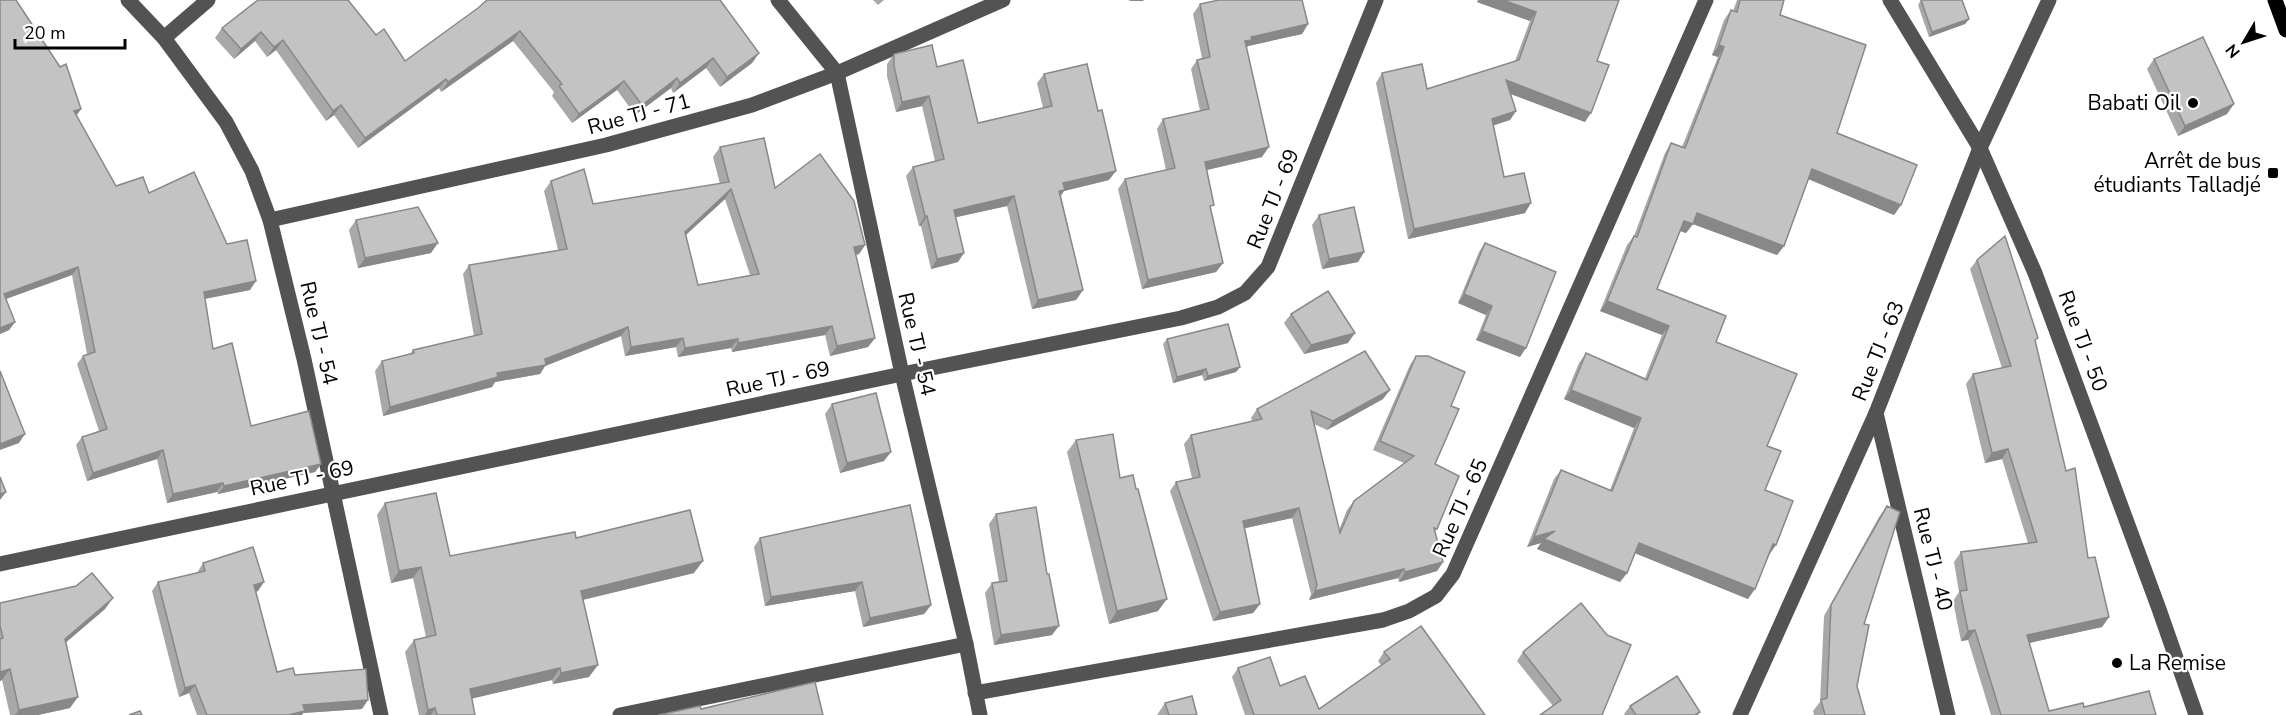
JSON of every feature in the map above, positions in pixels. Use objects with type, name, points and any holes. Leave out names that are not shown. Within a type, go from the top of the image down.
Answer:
[{"type":"main road","points":[[2275,0],[2286,30]]},
{"type":"street","name":"Rue TJ - 54","points":[[128,0],[164,38],[226,122],[252,171],[270,220],[304,359],[381,715]]},
{"type":"street","points":[[164,38],[208,0]]},
{"type":"street","name":"Rue TJ - 54","points":[[778,0],[837,73],[902,374],[966,644],[980,715]]},
{"type":"street","name":"Rue TJ - 71","points":[[270,220],[606,145],[752,105],[837,73],[1003,0]]},
{"type":"street","name":"Rue TJ - 69","points":[[0,564],[902,374],[1181,318],[1218,308],[1245,293],[1268,267],[1376,0]]},
{"type":"street","name":"Rue TJ - 65","points":[[975,693],[1383,620],[1409,611],[1436,596],[1453,574],[1706,0]]},
{"type":"street","name":"Rue TJ - 50","points":[[1890,0],[1980,148],[2035,273],[2196,715]]},
{"type":"street","name":"Rue TJ - 63","points":[[1740,715],[1876,413],[1980,148],[2049,0]]},
{"type":"street","name":"Rue TJ - 40","points":[[1876,413],[1948,715]]},
{"type":"street","points":[[620,715],[966,644]]},
{"type":"building","points":[[0,0],[16,0],[60,67],[66,64],[81,109],[74,111],[116,186],[143,177],[149,193],[194,172],[227,244],[247,240],[256,281],[204,292],[213,349],[232,343],[251,426],[309,411],[321,464],[224,486],[223,483],[173,494],[163,450],[93,473],[82,437],[107,429],[83,356],[95,352],[78,267],[4,294],[15,322],[0,328]]},
{"type":"building","points":[[258,0],[348,0],[376,35],[384,29],[405,61],[487,0],[720,0],[759,53],[727,77],[713,58],[680,83],[677,78],[642,105],[624,81],[579,114],[559,86],[562,84],[520,31],[448,82],[446,79],[365,138],[341,105],[333,111],[283,40],[274,47],[261,32],[241,49],[222,28]]},
{"type":"building","points":[[1219,0],[1302,0],[1308,24],[1251,37],[1252,40],[1245,41],[1269,147],[1205,162],[1214,205],[1210,206],[1223,263],[1148,280],[1125,179],[1175,168],[1163,119],[1209,109],[1197,60],[1210,57],[1200,4]]},
{"type":"building","points":[[1503,0],[1619,0],[1597,61],[1609,65],[1591,113],[1506,80],[1516,111],[1492,119],[1504,177],[1524,173],[1531,203],[1414,229],[1382,73],[1422,64],[1427,89],[1519,60],[1536,12]]},
{"type":"building","points":[[1740,0],[1784,0],[1780,15],[1866,45],[1837,133],[1917,165],[1901,205],[1812,169],[1784,246],[1697,213],[1693,224],[1684,221],[1657,289],[1726,316],[1716,342],[1797,374],[1767,446],[1781,451],[1765,490],[1793,501],[1776,545],[1773,544],[1755,589],[1639,543],[1627,573],[1544,539],[1555,531],[1534,537],[1561,470],[1612,491],[1641,418],[1571,390],[1586,353],[1647,380],[1669,326],[1607,301],[1634,236],[1637,237],[1671,143],[1685,148],[1724,47],[1719,45],[1731,10],[1737,12]]},
{"type":"building","points":[[1921,0],[1962,0],[1969,19],[1932,32]]},
{"type":"building","points":[[2203,37],[2234,104],[2185,126],[2154,59]]},
{"type":"building","points":[[932,45],[937,67],[963,60],[978,123],[1052,106],[1044,74],[1087,64],[1098,111],[1102,110],[1116,171],[1063,183],[1065,190],[1059,191],[1083,290],[1038,300],[1014,196],[954,210],[964,253],[937,259],[913,167],[944,159],[929,96],[902,102],[894,66],[894,54]]},
{"type":"building","points":[[764,138],[775,188],[820,154],[854,201],[865,245],[854,247],[875,338],[837,346],[832,326],[738,343],[738,339],[685,348],[683,338],[631,347],[628,327],[545,359],[546,365],[497,373],[498,377],[390,407],[382,361],[414,353],[413,350],[482,334],[469,265],[567,249],[551,181],[584,169],[593,204],[729,182],[720,147]],"holes":[[[731,189],[759,274],[698,285],[685,232]]]},
{"type":"building","points":[[418,207],[438,243],[365,258],[356,220]]},
{"type":"building","points":[[1354,207],[1364,252],[1329,259],[1319,215]]},
{"type":"building","points":[[2005,236],[2038,338],[2035,340],[2066,471],[2075,468],[2088,558],[2095,557],[2109,617],[2027,635],[2049,711],[2083,703],[2084,707],[2149,691],[2156,715],[2001,715],[1975,630],[1968,631],[1960,591],[1967,590],[1961,552],[2037,542],[2008,449],[1992,453],[1973,374],[2011,366],[1977,260]]},
{"type":"building","points":[[1485,243],[1556,272],[1526,348],[1482,331],[1492,306],[1464,294]]},
{"type":"building","points":[[1328,291],[1355,333],[1311,345],[1291,314]]},
{"type":"building","points":[[1228,324],[1240,367],[1208,376],[1206,369],[1177,377],[1167,339]]},
{"type":"building","points":[[1365,351],[1390,390],[1333,421],[1311,411],[1340,533],[1354,501],[1414,456],[1380,441],[1416,356],[1428,356],[1465,372],[1451,406],[1459,409],[1435,464],[1459,476],[1437,529],[1434,528],[1443,562],[1315,591],[1317,585],[1299,508],[1243,521],[1260,604],[1220,612],[1176,482],[1200,477],[1191,435],[1262,419],[1257,409]]},
{"type":"building","points":[[0,371],[25,434],[0,444]]},
{"type":"building","points":[[876,393],[891,452],[847,463],[832,404]]},
{"type":"building","points":[[1113,434],[1120,478],[1133,475],[1167,599],[1117,611],[1076,440]]},
{"type":"building","points":[[0,477],[6,492],[0,494]]},
{"type":"building","points":[[436,493],[450,556],[575,532],[576,538],[690,510],[703,561],[581,591],[598,665],[561,673],[560,668],[470,689],[475,715],[437,715],[435,708],[428,710],[414,640],[436,635],[421,567],[399,571],[385,503]]},
{"type":"building","points":[[910,505],[931,605],[870,618],[862,582],[771,597],[760,538]]},
{"type":"building","points":[[1887,506],[1900,512],[1864,624],[1869,625],[1857,686],[1865,715],[1825,715],[1821,700],[1827,698],[1831,605]]},
{"type":"building","points":[[1036,507],[1047,574],[1049,574],[1059,626],[1001,635],[992,583],[1007,581],[996,514]]},
{"type":"building","points":[[253,547],[264,582],[254,585],[277,672],[293,668],[295,675],[366,669],[368,700],[303,705],[305,711],[288,715],[207,715],[195,685],[185,688],[158,582],[205,571],[203,563]]},
{"type":"building","points":[[92,573],[113,598],[65,639],[78,697],[19,710],[10,669],[0,672],[0,639],[3,638],[0,626],[0,603],[76,586]]},
{"type":"building","points":[[1581,603],[1607,635],[1631,645],[1602,715],[1540,715],[1561,700],[1523,652]]},
{"type":"building","points":[[1421,626],[1485,715],[1254,715],[1238,668],[1270,657],[1280,686],[1305,676],[1319,709],[1390,659],[1384,652]]},
{"type":"building","points":[[1677,676],[1700,712],[1695,715],[1636,715],[1630,706]]},
{"type":"building","points":[[815,682],[823,715],[659,715],[700,706],[701,709]]},
{"type":"building","points":[[1192,696],[1197,715],[1169,715],[1165,703]]},
{"type":"building","points":[[140,711],[142,715],[129,715]]},
{"type":"place","name":"Babati Oil","points":[[2193,103]]},
{"type":"place","name":"Arrêt de bus étudiants Talladjé","points":[[2273,173]]},
{"type":"place","name":"La Remise","points":[[2117,663]]}]
